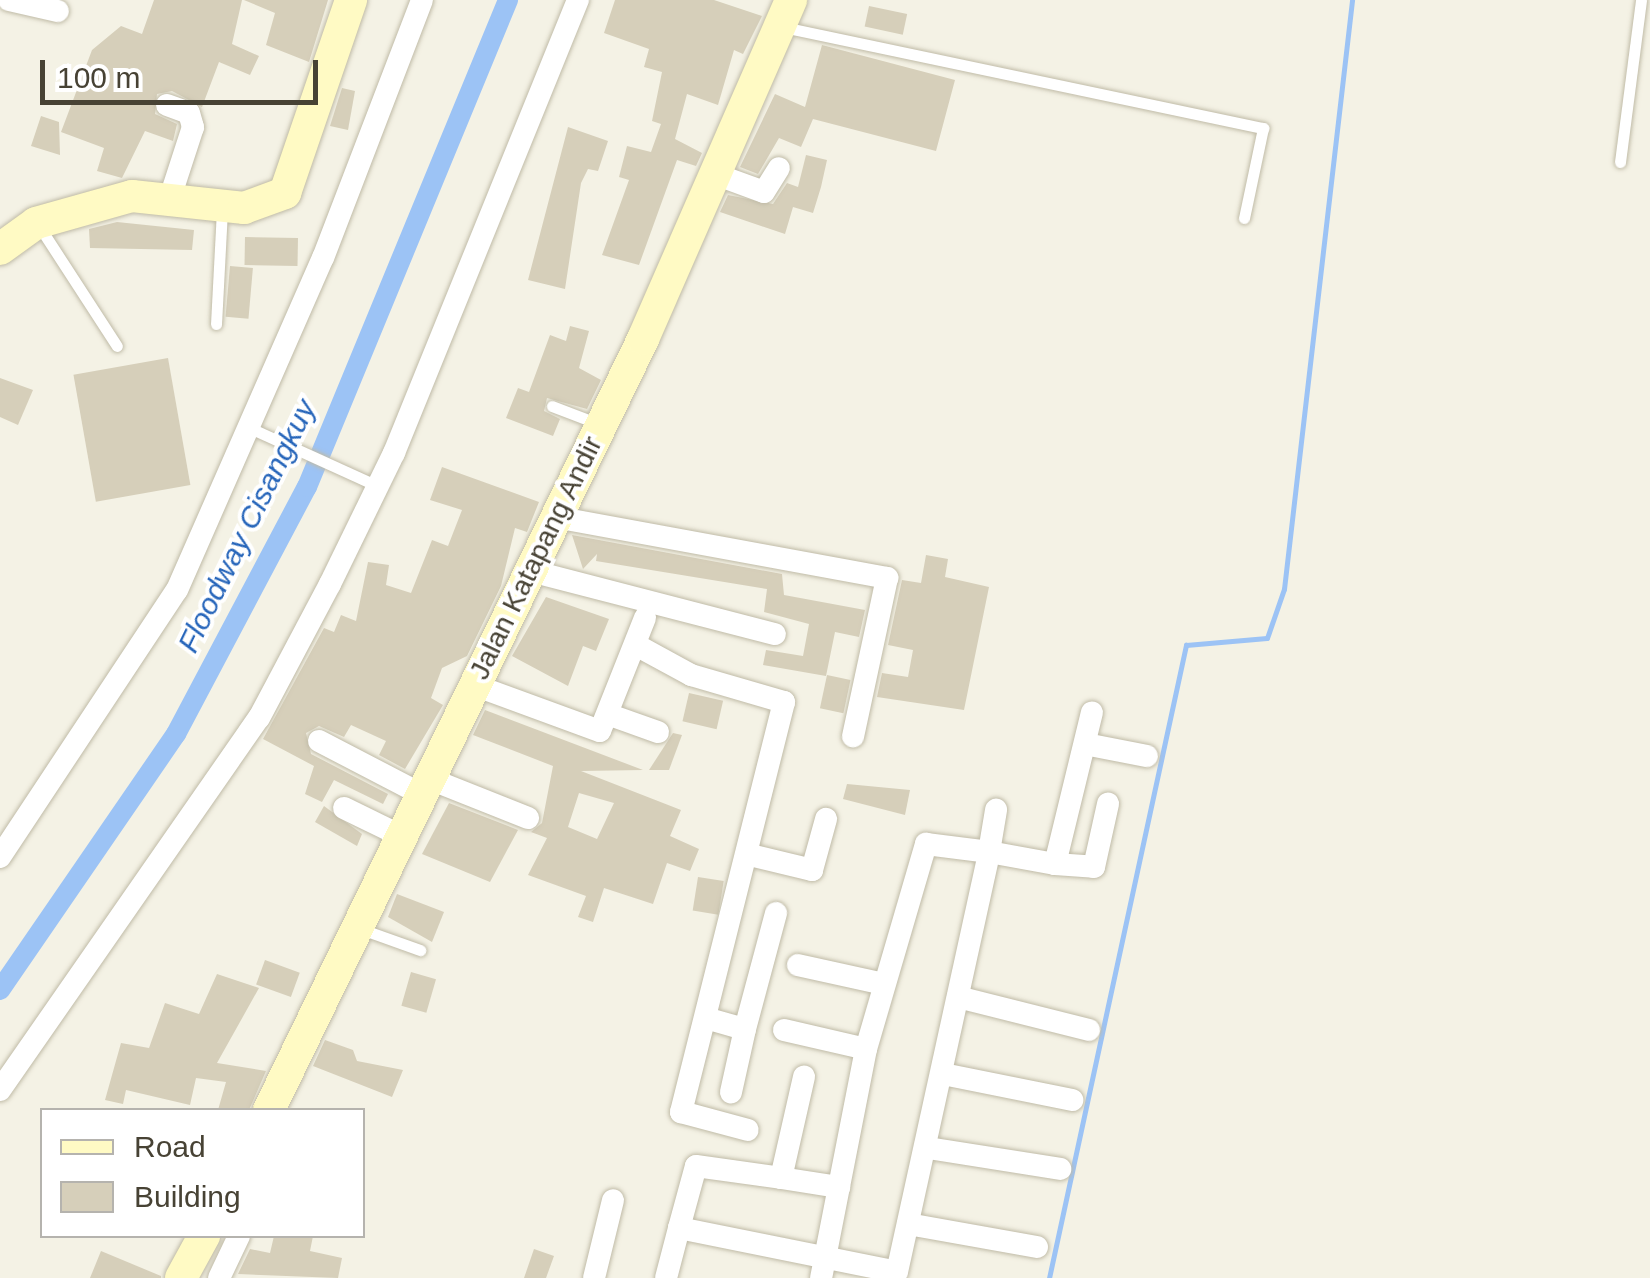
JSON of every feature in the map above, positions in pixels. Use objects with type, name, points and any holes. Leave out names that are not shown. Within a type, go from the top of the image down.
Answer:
[{"type":"street","points":[[9,0],[58,11]]},
{"type":"street","points":[[0,249],[36,222],[132,196],[261,206],[294,181],[352,0]]},
{"type":"street","points":[[0,857],[177,590],[250,428],[422,0]]},
{"type":"street","points":[[0,1090],[258,718],[377,486],[578,0]]},
{"type":"street","name":"Jalan Katapang Andir","points":[[271,1108],[421,784],[602,425],[785,13]]},
{"type":"street","points":[[166,105],[190,113],[193,127],[169,200]]},
{"type":"street","points":[[712,173],[764,192],[779,168]]},
{"type":"street","points":[[555,517],[887,578],[853,736]]},
{"type":"street","points":[[527,570],[774,634]]},
{"type":"street","points":[[474,684],[584,731],[600,731],[610,714],[645,618]]},
{"type":"street","points":[[636,645],[691,675],[784,702],[750,855],[682,1112],[748,1130]]},
{"type":"street","points":[[1055,864],[1092,712]]},
{"type":"street","points":[[610,714],[658,732]]},
{"type":"street","points":[[320,741],[421,784],[528,818]]},
{"type":"street","points":[[1085,744],[1147,756]]},
{"type":"street","points":[[824,1267],[880,984],[926,844],[1094,867],[1108,804]]},
{"type":"street","points":[[344,808],[397,834]]},
{"type":"street","points":[[679,1228],[824,1267],[896,1275],[928,1148],[996,810]]},
{"type":"street","points":[[750,855],[812,870],[826,820]]},
{"type":"street","points":[[731,1092],[776,914]]},
{"type":"street","points":[[798,965],[880,984]]},
{"type":"street","points":[[958,997],[1089,1030]]},
{"type":"street","points":[[709,1019],[745,1028]]},
{"type":"street","points":[[784,1030],[866,1050]]},
{"type":"street","points":[[943,1074],[1072,1100]]},
{"type":"street","points":[[781,1178],[804,1076]]},
{"type":"street","points":[[928,1148],[1060,1170]]},
{"type":"street","points":[[666,1278],[696,1166],[839,1187]]},
{"type":"street","points":[[594,1278],[614,1200]]},
{"type":"street","points":[[908,1224],[1037,1247]]},
{"type":"street","points":[[181,1278],[203,1238]]},
{"type":"street","points":[[219,1278],[238,1238]]},
{"type":"lane","points":[[1620,162],[1642,0]]},
{"type":"lane","points":[[785,13],[1263,128],[1244,218]]},
{"type":"lane","points":[[216,324],[223,205]]},
{"type":"lane","points":[[36,222],[117,346]]},
{"type":"lane","points":[[552,406],[602,425]]},
{"type":"lane","points":[[250,428],[377,486]]},
{"type":"lane","points":[[353,925],[420,950]]},
{"type":"building","points":[[154,0],[242,0],[232,44],[259,56],[250,75],[219,62],[202,107],[172,91],[157,94],[155,114],[177,124],[173,141],[145,131],[122,178],[97,171],[104,148],[61,132],[92,50],[121,26],[142,34]]},
{"type":"building","points":[[244,0],[328,0],[309,62],[266,45],[275,13]]},
{"type":"building","points":[[615,0],[714,0],[762,16],[743,54],[734,50],[718,105],[687,94],[675,139],[702,153],[696,166],[677,160],[639,265],[602,255],[629,180],[619,177],[627,146],[651,152],[661,124],[652,121],[662,72],[644,67],[649,49],[604,33]]},
{"type":"building","points":[[869,6],[907,14],[903,35],[865,27]]},
{"type":"building","points":[[822,45],[955,80],[936,151],[813,119],[801,147],[779,138],[758,174],[740,167],[775,94],[805,107]]},
{"type":"building","points":[[342,88],[355,91],[348,130],[330,126]]},
{"type":"building","points":[[41,116],[59,122],[60,155],[31,146]]},
{"type":"building","points":[[568,127],[608,141],[598,171],[588,169],[581,183],[565,289],[528,280]]},
{"type":"building","points":[[806,155],[827,160],[821,187],[813,213],[793,207],[785,234],[720,212],[728,195],[773,204],[787,183],[798,187]]},
{"type":"building","points":[[117,222],[194,230],[192,250],[90,248],[89,229]]},
{"type":"building","points":[[245,237],[298,238],[298,266],[245,265]]},
{"type":"building","points":[[230,266],[253,268],[248,319],[226,317]]},
{"type":"building","points":[[570,326],[589,331],[579,368],[601,380],[587,409],[547,398],[544,411],[560,419],[553,436],[506,418],[518,388],[529,392],[550,335],[566,341]]},
{"type":"building","points":[[168,358],[190,485],[96,502],[73,375]]},
{"type":"building","points":[[0,378],[33,390],[18,425],[0,417]]},
{"type":"building","points":[[442,467],[539,502],[527,532],[515,528],[501,586],[467,656],[442,668],[431,698],[443,705],[405,769],[379,755],[386,741],[351,725],[344,737],[319,726],[306,733],[311,754],[388,794],[383,804],[334,780],[322,802],[305,794],[314,766],[263,739],[324,628],[334,632],[341,615],[356,621],[368,562],[389,565],[386,585],[411,593],[432,540],[448,546],[462,510],[430,500]]},
{"type":"building","points":[[572,535],[782,574],[784,595],[865,610],[859,637],[835,632],[826,676],[763,665],[766,650],[803,656],[809,624],[764,612],[767,589],[596,561],[597,554],[583,569]]},
{"type":"building","points":[[926,555],[948,559],[945,577],[989,587],[964,710],[877,697],[882,673],[908,677],[913,650],[888,645],[902,580],[921,583]]},
{"type":"building","points":[[546,597],[609,619],[596,651],[583,646],[568,686],[512,656]]},
{"type":"building","points":[[827,675],[850,680],[843,713],[820,708]]},
{"type":"building","points":[[689,693],[723,701],[717,729],[682,721]]},
{"type":"building","points":[[485,710],[643,770],[581,771],[681,810],[670,836],[699,849],[690,871],[667,863],[653,904],[604,888],[593,922],[578,917],[586,896],[528,875],[547,838],[531,832],[542,823],[553,766],[473,735]],"holes":[[[579,793],[614,803],[597,839],[568,827]]]},
{"type":"building","points":[[673,733],[682,735],[669,770],[649,770]]},
{"type":"building","points":[[847,784],[910,790],[905,815],[843,799]]},
{"type":"building","points":[[449,803],[518,830],[490,882],[422,854]]},
{"type":"building","points":[[324,806],[362,834],[357,846],[315,822]]},
{"type":"building","points":[[698,877],[724,881],[718,915],[693,911]]},
{"type":"building","points":[[397,894],[444,912],[432,942],[388,917]]},
{"type":"building","points":[[265,960],[300,973],[291,997],[256,984]]},
{"type":"building","points":[[411,972],[436,979],[426,1013],[401,1006]]},
{"type":"building","points":[[217,974],[259,988],[217,1063],[266,1071],[250,1108],[219,1108],[226,1082],[196,1078],[190,1105],[126,1090],[123,1104],[105,1100],[121,1043],[149,1048],[165,1003],[199,1014]]},
{"type":"building","points":[[325,1040],[353,1050],[357,1061],[403,1070],[392,1097],[313,1066]]},
{"type":"building","points":[[274,1238],[313,1238],[310,1251],[342,1258],[338,1278],[238,1274],[250,1249],[270,1253]]},
{"type":"building","points":[[534,1249],[554,1256],[546,1278],[524,1278]]},
{"type":"building","points":[[101,1251],[161,1276],[161,1278],[90,1278]]},
{"type":"waterway","name":"Floodway Cisangkuy","points":[[0,990],[176,734],[307,487],[508,0]]},
{"type":"waterway","points":[[1049,1278],[1186,645],[1267,638],[1284,589],[1352,0]]}]
